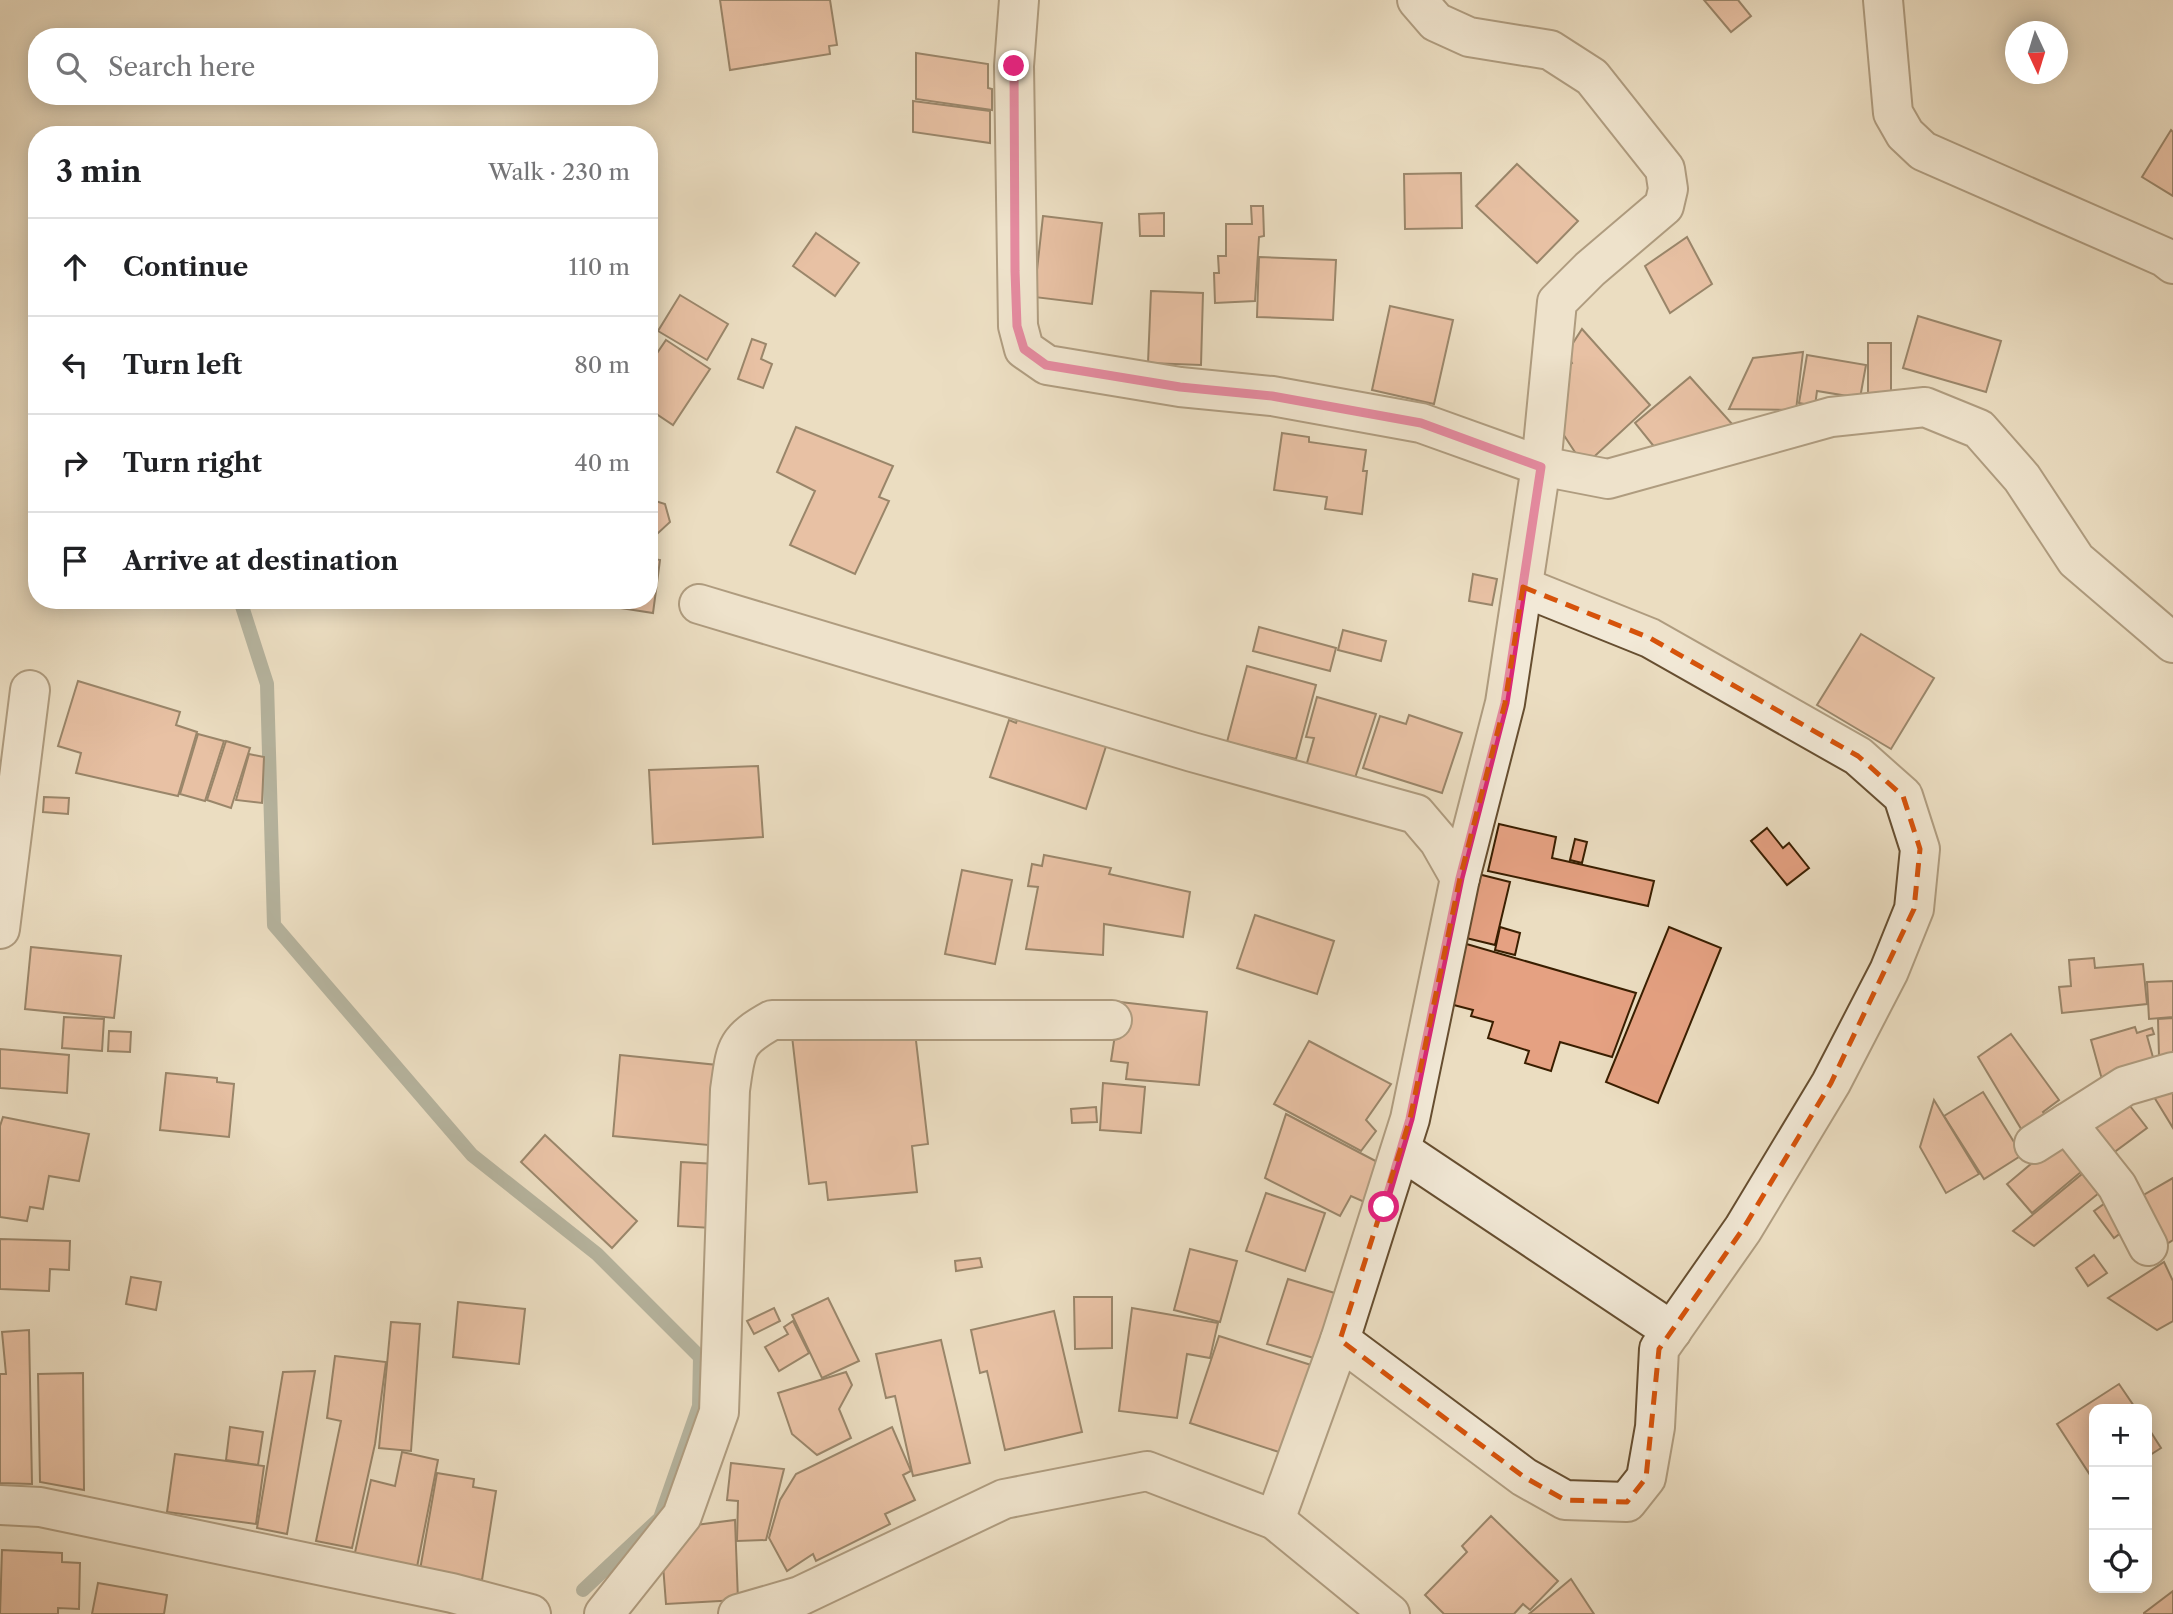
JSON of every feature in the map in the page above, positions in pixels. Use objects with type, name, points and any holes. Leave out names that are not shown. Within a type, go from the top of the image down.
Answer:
[{"type":"street","points":[[1019,0],[1014,66],[1017,326],[1024,349],[1046,365],[1180,387],[1272,396],[1421,423],[1541,467],[1608,479],[1831,417],[1925,407],[1979,429],[2022,478],[2076,560],[2173,643]]},
{"type":"street","points":[[1275,1520],[1340,1340],[1410,1119],[1460,878],[1505,703],[1541,467],[1557,302],[1590,269],[1664,206],[1668,189],[1665,169],[1592,76],[1549,50],[1469,37],[1436,22],[1417,0]]},
{"type":"street","points":[[1883,0],[1893,113],[1905,134],[1914,143],[1923,151],[2164,257],[2173,264]]},
{"type":"street","points":[[1340,1340],[1524,1477],[1564,1500],[1627,1502],[1646,1478],[1655,1427],[1659,1349],[1757,1206],[1831,1083],[1889,971],[1914,909],[1920,849],[1903,796],[1858,756],[1650,638],[1523,587]]},
{"type":"street","points":[[699,604],[1192,752],[1416,814],[1439,841],[1460,878]]},
{"type":"street","points":[[0,929],[30,690]]},
{"type":"street","points":[[604,1614],[682,1516],[719,1412],[730,1090],[735,1054],[748,1033],[772,1020],[1112,1020]]},
{"type":"street","points":[[2034,1144],[2125,1086],[2173,1072]]},
{"type":"street","points":[[2067,1123],[2117,1186],[2148,1246]]},
{"type":"street","points":[[1401,1150],[1672,1331]]},
{"type":"street","points":[[738,1614],[800,1596],[1004,1499],[1147,1471],[1275,1520],[1390,1614]]},
{"type":"street","points":[[0,1505],[40,1507],[452,1593],[531,1614]]},
{"type":"highlighted area","points":[[1523,587],[1650,638],[1858,756],[1903,796],[1920,849],[1914,909],[1831,1083],[1743,1229],[1659,1349],[1646,1478],[1627,1502],[1565,1500],[1524,1477],[1340,1340],[1410,1119],[1460,878],[1505,703]]},
{"type":"building","points":[[720,0],[830,0],[837,45],[829,46],[830,54],[730,70]]},
{"type":"building","points":[[1704,0],[1738,0],[1751,16],[1731,32]]},
{"type":"building","points":[[916,53],[988,64],[992,110],[916,99]]},
{"type":"building","points":[[913,101],[990,111],[990,143],[913,132]]},
{"type":"building","points":[[2171,130],[2173,132],[2173,196],[2142,177]]},
{"type":"building","points":[[1517,164],[1578,221],[1537,263],[1476,206]]},
{"type":"building","points":[[1461,173],[1462,228],[1405,229],[1404,174]]},
{"type":"building","points":[[1251,206],[1263,206],[1264,236],[1259,237],[1255,301],[1215,303],[1214,273],[1219,273],[1218,256],[1226,256],[1226,224],[1252,224]]},
{"type":"building","points":[[1164,213],[1164,236],[1140,236],[1139,214]]},
{"type":"building","points":[[1043,216],[1102,223],[1092,304],[1034,297]]},
{"type":"building","points":[[816,233],[859,263],[835,296],[793,266]]},
{"type":"building","points":[[1687,237],[1712,284],[1670,313],[1645,266]]},
{"type":"building","points":[[1259,257],[1336,260],[1333,320],[1257,317]]},
{"type":"building","points":[[1151,291],[1203,293],[1201,365],[1148,363]]},
{"type":"building","points":[[680,295],[728,324],[707,360],[658,331]]},
{"type":"building","points":[[1390,306],[1453,320],[1434,404],[1372,390]]},
{"type":"building","points":[[1918,316],[2001,341],[1986,392],[1903,368]]},
{"type":"building","points":[[1582,329],[1650,405],[1584,466],[1554,420],[1558,375],[1572,363],[1566,354]]},
{"type":"building","points":[[752,339],[766,344],[761,359],[772,364],[763,388],[738,379]]},
{"type":"building","points":[[666,340],[710,369],[673,425],[658,415],[658,352]]},
{"type":"building","points":[[1868,343],[1891,343],[1891,406],[1868,406]]},
{"type":"building","points":[[1803,352],[1796,410],[1729,409],[1753,358]]},
{"type":"building","points":[[1807,355],[1866,365],[1860,398],[1817,391],[1815,406],[1799,403]]},
{"type":"building","points":[[1690,377],[1733,425],[1656,449],[1635,423]]},
{"type":"building","points":[[796,427],[893,466],[879,497],[889,501],[855,574],[790,545],[815,491],[777,472]]},
{"type":"building","points":[[1282,433],[1309,437],[1309,442],[1366,450],[1363,471],[1367,471],[1362,514],[1325,509],[1327,497],[1274,490]]},
{"type":"building","points":[[658,502],[665,504],[670,522],[658,533]]},
{"type":"building","points":[[1473,574],[1497,579],[1492,605],[1469,601]]},
{"type":"building","points":[[627,609],[654,609],[653,613]]},
{"type":"building","points":[[1259,627],[1336,648],[1330,671],[1253,651]]},
{"type":"building","points":[[1343,630],[1386,641],[1381,661],[1338,650]]},
{"type":"building","points":[[1861,634],[1934,678],[1891,749],[1817,705]]},
{"type":"building","points":[[1247,666],[1316,685],[1296,759],[1227,742]]},
{"type":"building","points":[[78,681],[180,712],[176,725],[197,732],[178,796],[76,773],[81,753],[58,746]]},
{"type":"building","points":[[1317,697],[1376,714],[1353,784],[1305,770],[1314,738],[1306,737]]},
{"type":"building","points":[[1021,709],[1109,737],[1086,809],[990,777],[1009,720],[1016,723]]},
{"type":"building","points":[[1409,715],[1462,733],[1442,793],[1363,768],[1380,716],[1406,724]]},
{"type":"building","points":[[198,734],[224,741],[205,801],[180,794]]},
{"type":"building","points":[[226,741],[250,748],[231,808],[207,800]]},
{"type":"building","points":[[249,754],[264,757],[262,803],[236,800]]},
{"type":"building","points":[[758,766],[763,837],[653,844],[649,770]]},
{"type":"building","points":[[44,797],[69,798],[68,814],[43,812]]},
{"type":"building","points":[[1499,824],[1556,837],[1552,858],[1654,881],[1648,906],[1488,871]]},
{"type":"building","points":[[1767,828],[1783,848],[1789,843],[1809,868],[1787,885],[1751,841]]},
{"type":"building","points":[[1575,839],[1587,842],[1582,863],[1570,860]]},
{"type":"building","points":[[1044,855],[1111,868],[1109,874],[1190,892],[1183,937],[1104,924],[1103,955],[1026,949],[1038,887],[1028,886],[1032,864],[1042,866]]},
{"type":"building","points":[[962,870],[1012,880],[995,964],[945,954]]},
{"type":"building","points":[[1478,874],[1510,882],[1495,945],[1462,937]]},
{"type":"building","points":[[1255,915],[1334,941],[1317,994],[1237,968]]},
{"type":"building","points":[[1500,927],[1520,933],[1515,955],[1495,950]]},
{"type":"building","points":[[1669,927],[1721,948],[1658,1103],[1606,1082]]},
{"type":"building","points":[[1463,943],[1636,993],[1612,1057],[1560,1042],[1551,1071],[1525,1063],[1529,1051],[1488,1038],[1493,1022],[1471,1016],[1473,1010],[1446,1003]]},
{"type":"building","points":[[31,947],[121,956],[114,1018],[25,1009]]},
{"type":"building","points":[[2094,958],[2095,968],[2143,964],[2147,1004],[2062,1013],[2059,987],[2071,986],[2069,960]]},
{"type":"building","points":[[2173,981],[2173,1017],[2149,1019],[2147,982]]},
{"type":"building","points":[[1120,1002],[1207,1012],[1199,1085],[1126,1079],[1128,1063],[1111,1061]]},
{"type":"building","points":[[64,1017],[104,1019],[102,1051],[62,1048]]},
{"type":"building","points":[[2173,1018],[2173,1055],[2159,1056],[2158,1019]]},
{"type":"building","points":[[2135,1027],[2137,1033],[2152,1028],[2154,1034],[2147,1036],[2156,1068],[2103,1083],[2091,1040]]},
{"type":"building","points":[[109,1031],[131,1032],[130,1052],[108,1051]]},
{"type":"building","points":[[915,1032],[928,1144],[912,1146],[917,1192],[828,1200],[826,1182],[809,1184],[792,1036]]},
{"type":"building","points":[[2011,1034],[2059,1100],[2043,1112],[2053,1127],[2029,1142],[1978,1057]]},
{"type":"building","points":[[1309,1041],[1391,1084],[1366,1120],[1376,1131],[1361,1151],[1274,1104]]},
{"type":"building","points":[[0,1049],[69,1055],[67,1093],[0,1088]]},
{"type":"building","points":[[620,1055],[727,1066],[719,1146],[613,1136]]},
{"type":"building","points":[[166,1073],[217,1078],[217,1082],[234,1084],[229,1137],[160,1130]]},
{"type":"building","points":[[1103,1083],[1145,1087],[1141,1133],[1100,1130]]},
{"type":"building","points":[[2173,1087],[2173,1128],[2154,1097]]},
{"type":"building","points":[[1983,1092],[2022,1155],[1984,1179],[1944,1116]]},
{"type":"building","points":[[2120,1093],[2147,1128],[2109,1156],[2082,1122]]},
{"type":"building","points":[[1934,1100],[1979,1174],[1946,1193],[1920,1147]]},
{"type":"building","points":[[1096,1107],[1097,1122],[1072,1123],[1071,1109]]},
{"type":"building","points":[[1286,1114],[1387,1167],[1369,1204],[1351,1196],[1340,1216],[1265,1178]]},
{"type":"building","points":[[3,1117],[89,1134],[79,1181],[49,1176],[43,1209],[30,1207],[27,1221],[0,1217],[0,1126]]},
{"type":"building","points":[[545,1135],[637,1221],[612,1248],[521,1162]]},
{"type":"building","points":[[2063,1137],[2088,1166],[2032,1213],[2007,1184]]},
{"type":"building","points":[[681,1162],[716,1164],[712,1228],[678,1226]]},
{"type":"building","points":[[2093,1165],[2110,1184],[2034,1246],[2013,1231]]},
{"type":"building","points":[[2173,1178],[2173,1240],[2160,1248],[2133,1201]]},
{"type":"building","points":[[1266,1193],[1325,1213],[1305,1271],[1246,1251]]},
{"type":"building","points":[[2111,1199],[2130,1226],[2114,1238],[2094,1211]]},
{"type":"building","points":[[0,1239],[70,1241],[69,1270],[50,1269],[49,1291],[0,1289]]},
{"type":"building","points":[[1190,1249],[1237,1261],[1220,1322],[1174,1310]]},
{"type":"building","points":[[2094,1255],[2107,1273],[2088,1286],[2076,1268]]},
{"type":"building","points":[[980,1258],[982,1267],[956,1271],[955,1261]]},
{"type":"building","points":[[2164,1262],[2173,1281],[2173,1321],[2157,1330],[2108,1298]]},
{"type":"building","points":[[131,1277],[161,1282],[156,1310],[126,1304]]},
{"type":"building","points":[[1288,1279],[1338,1294],[1317,1359],[1267,1344]]},
{"type":"building","points":[[1074,1297],[1112,1297],[1112,1348],[1075,1349]]},
{"type":"building","points":[[828,1298],[859,1361],[822,1378],[792,1315]]},
{"type":"building","points":[[458,1302],[525,1309],[519,1364],[453,1357]]},
{"type":"building","points":[[774,1308],[780,1321],[754,1334],[747,1321]]},
{"type":"building","points":[[1132,1308],[1218,1323],[1210,1358],[1187,1354],[1177,1418],[1119,1411]]},
{"type":"building","points":[[1054,1311],[1082,1432],[1005,1450],[987,1371],[980,1373],[971,1330]]},
{"type":"building","points":[[793,1321],[809,1353],[779,1371],[765,1347],[788,1334],[784,1327]]},
{"type":"building","points":[[391,1322],[420,1324],[411,1451],[379,1448]]},
{"type":"building","points":[[29,1330],[32,1484],[0,1483],[0,1374],[6,1374],[2,1332]]},
{"type":"building","points":[[1219,1336],[1311,1365],[1282,1453],[1190,1423]]},
{"type":"building","points":[[941,1340],[970,1463],[913,1476],[895,1396],[886,1398],[876,1354]]},
{"type":"building","points":[[335,1356],[386,1362],[375,1444],[352,1548],[316,1541],[341,1421],[327,1418]]},
{"type":"building","points":[[315,1371],[287,1534],[257,1528],[283,1372]]},
{"type":"building","points":[[846,1372],[852,1385],[839,1409],[851,1438],[817,1455],[792,1434],[778,1393]]},
{"type":"building","points":[[83,1373],[84,1490],[40,1482],[38,1374]]},
{"type":"building","points":[[2119,1384],[2133,1404],[2089,1404],[2089,1473],[2057,1424]]},
{"type":"building","points":[[230,1427],[263,1432],[258,1465],[226,1460]]},
{"type":"building","points":[[892,1427],[911,1471],[903,1475],[915,1500],[885,1514],[890,1524],[816,1561],[813,1554],[787,1571],[769,1538],[780,1500],[796,1474]]},
{"type":"building","points":[[2152,1434],[2161,1448],[2152,1454]]},
{"type":"building","points":[[402,1452],[438,1460],[416,1572],[354,1557],[371,1480],[395,1486]]},
{"type":"building","points":[[175,1454],[264,1466],[256,1524],[167,1512]]},
{"type":"building","points":[[731,1463],[784,1469],[766,1540],[737,1541],[738,1501],[727,1500]]},
{"type":"building","points":[[437,1473],[474,1479],[473,1487],[496,1491],[482,1580],[420,1570]]},
{"type":"building","points":[[1491,1516],[1558,1581],[1530,1610],[1523,1604],[1514,1614],[1444,1614],[1425,1595],[1467,1552],[1462,1546]]},
{"type":"building","points":[[735,1520],[738,1600],[666,1604],[662,1552],[688,1526]]},
{"type":"building","points":[[2,1550],[62,1553],[62,1562],[80,1563],[79,1609],[58,1608],[58,1614],[0,1614]]},
{"type":"building","points":[[1571,1579],[1594,1614],[1529,1614]]},
{"type":"building","points":[[98,1583],[167,1595],[164,1614],[92,1614]]},
{"type":"building","points":[[2173,1591],[2173,1614],[2144,1614],[2144,1613]]},
{"type":"waterway","points":[[243,609],[267,684],[274,925],[472,1155],[597,1254],[700,1357],[699,1406],[660,1518],[583,1590]]},
{"type":"route","points":[[1014,66],[1015,271],[1017,326],[1024,349],[1046,365],[1180,387],[1272,396],[1421,423],[1541,467],[1505,703],[1460,878],[1410,1119],[1384,1207]]}]
